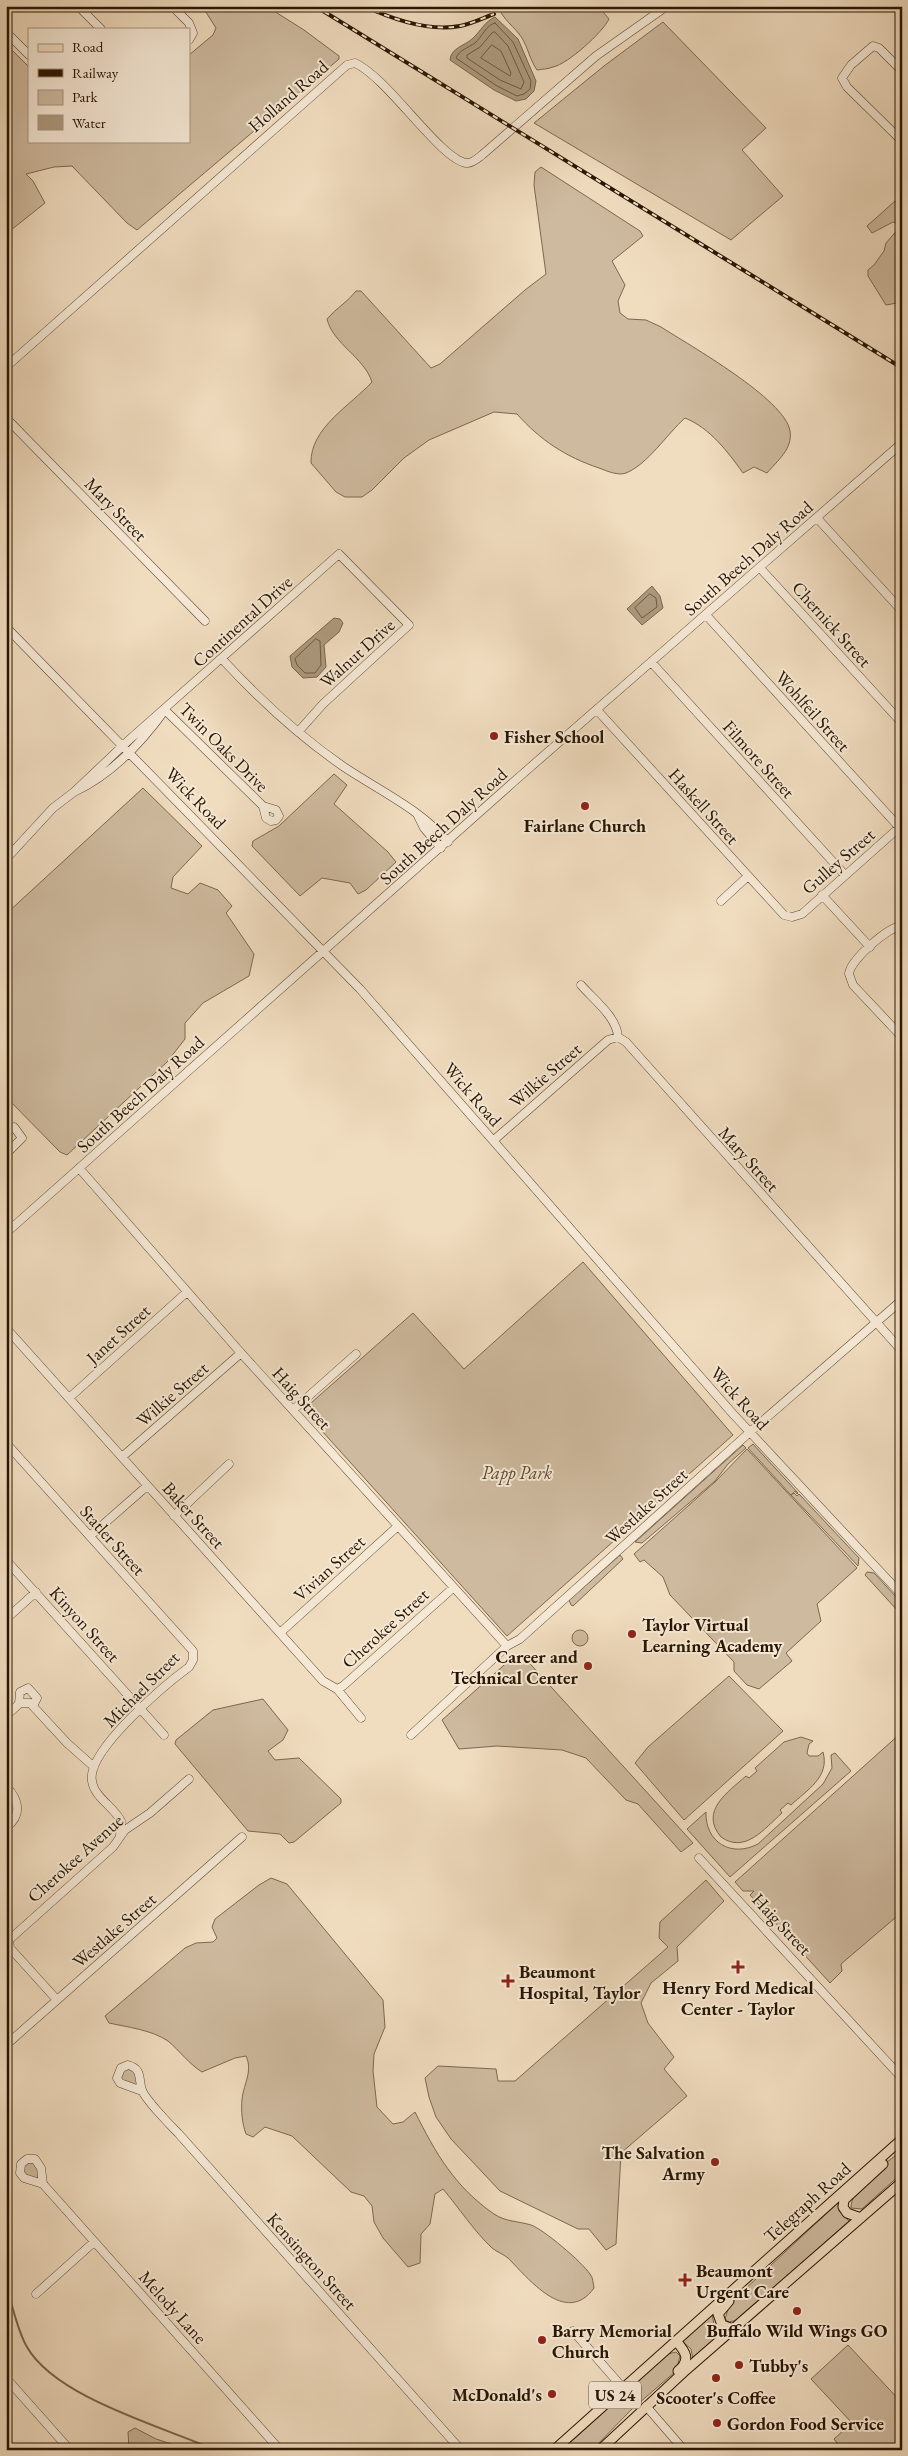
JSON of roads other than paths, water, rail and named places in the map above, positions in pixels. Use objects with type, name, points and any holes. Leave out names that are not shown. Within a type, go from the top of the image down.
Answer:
[{"type":"main road","name":"Telegraph Road","points":[[554,2450],[902,2139]]},
{"type":"main road","points":[[861,2218],[853,2217],[847,2213],[843,2207],[844,2200],[902,2146]]},
{"type":"main road","name":"US 24","points":[[600,2450],[646,2406],[902,2182]]},
{"type":"main road","points":[[733,2329],[725,2328],[720,2322],[718,2314],[721,2309],[771,2263],[785,2244]]},
{"type":"main road","points":[[610,2440],[617,2427],[683,2367],[686,2362],[686,2354],[676,2341]]},
{"type":"street","points":[[78,6],[100,28]]},
{"type":"street","points":[[172,6],[189,23],[193,33],[190,38]]},
{"type":"street","name":"Holland Road","points":[[6,366],[347,65],[354,63],[370,73],[446,151],[464,163],[470,163],[482,155],[596,56],[667,6]]},
{"type":"street","points":[[6,32],[28,54]]},
{"type":"street","points":[[902,71],[876,46],[862,55],[845,72],[843,82],[902,141]]},
{"type":"street","name":"Mary Street","points":[[6,418],[204,621]]},
{"type":"street","name":"South Beech Daly Road","points":[[6,1233],[324,950],[902,443]]},
{"type":"street","points":[[816,518],[902,611]]},
{"type":"street","name":"Continental Drive","points":[[6,859],[54,808],[339,554]]},
{"type":"street","name":"Walnut Drive","points":[[298,732],[323,704],[409,625],[339,554]]},
{"type":"street","name":"Chernick Street","points":[[760,568],[902,723]]},
{"type":"street","name":"Wohlfeil Street","points":[[706,615],[900,826]]},
{"type":"street","name":"Wick Road","points":[[6,627],[324,950],[494,1140],[750,1432],[902,1596]]},
{"type":"street","points":[[222,659],[298,732],[344,766],[431,822],[448,842]]},
{"type":"street","name":"Filmore Street","points":[[652,663],[845,875]]},
{"type":"street","name":"Continental Drive","points":[[74,792],[92,784],[146,736],[165,710]]},
{"type":"street","name":"Twin Oaks Drive","points":[[165,710],[263,806]]},
{"type":"street","name":"Haskell Street","points":[[597,710],[780,912],[792,917]]},
{"type":"street","points":[[414,811],[424,828],[441,848]]},
{"type":"street","name":"Gulley Street","points":[[792,917],[802,914],[900,826]]},
{"type":"street","points":[[721,901],[748,876]]},
{"type":"street","points":[[822,895],[870,948]]},
{"type":"street","points":[[902,926],[889,930],[851,965],[849,977],[853,985],[902,1037]]},
{"type":"street","name":"Mary Street","points":[[581,985],[610,1018],[617,1029],[618,1037],[626,1042],[902,1351]]},
{"type":"street","name":"Wilkie Street","points":[[494,1140],[608,1040],[618,1037]]},
{"type":"street","points":[[6,1130],[14,1127],[22,1138],[6,1154]]},
{"type":"street","name":"Haig Street","points":[[79,1168],[241,1353],[507,1646]]},
{"type":"street","points":[[6,1221],[13,1227]]},
{"type":"street","name":"Janet Street","points":[[69,1398],[187,1292]]},
{"type":"street","name":"Westlake Street","points":[[411,1735],[507,1646],[524,1635],[750,1432],[902,1300]]},
{"type":"street","name":"Baker Street","points":[[6,1328],[323,1681],[337,1689],[361,1718]]},
{"type":"street","name":"Wilkie Street","points":[[122,1457],[241,1353]]},
{"type":"street","points":[[293,1410],[356,1354]]},
{"type":"street","name":"Statler Street","points":[[6,1443],[190,1645],[193,1658]]},
{"type":"street","points":[[174,1516],[229,1464]]},
{"type":"street","points":[[90,1536],[147,1486]]},
{"type":"street","name":"Vivian Street","points":[[281,1632],[398,1526]]},
{"type":"street","name":"Kinyon Street","points":[[6,1560],[164,1735]]},
{"type":"street","name":"Cherokee Street","points":[[337,1689],[343,1686],[453,1588]]},
{"type":"street","points":[[6,1618],[36,1592]]},
{"type":"street","name":"Michael Street","points":[[94,1767],[114,1735],[189,1666],[193,1658]]},
{"type":"street","points":[[22,1703],[20,1692],[28,1688],[37,1698],[33,1706]]},
{"type":"street","points":[[22,1703],[33,1706],[66,1743],[94,1767],[91,1776],[93,1785],[119,1817],[122,1826],[120,1836]]},
{"type":"street","points":[[6,1716],[22,1703]]},
{"type":"street","name":"Cherokee Avenue","points":[[57,2000],[10,1948],[8,1943],[10,1937],[113,1846],[120,1836],[188,1779]]},
{"type":"street","points":[[6,1786],[17,1802],[18,1812],[15,1820],[6,1828]]},
{"type":"street","name":"Westlake Street","points":[[6,2045],[242,1837]]},
{"type":"street","name":"Haig Street","points":[[700,1858],[902,2078]]},
{"type":"street","name":"Kensington Street","points":[[142,2091],[461,2450]]},
{"type":"street","name":"Melody Lane","points":[[43,2184],[280,2450]]},
{"type":"street","points":[[36,2294],[94,2242]]},
{"type":"street","points":[[573,2331],[623,2388]]},
{"type":"street","points":[[6,2378],[70,2450]]},
{"type":"street","points":[[646,2406],[684,2450]]},
{"type":"water","points":[[495,17],[518,39],[536,81],[534,91],[526,99],[516,101],[494,90],[450,60],[455,50],[472,39],[485,24]]},
{"type":"water","points":[[652,586],[660,596],[663,608],[642,625],[627,609]]},
{"type":"water","points":[[334,618],[340,619],[343,623],[339,632],[324,645],[326,667],[317,677],[303,678],[292,667],[290,656]]},
{"type":"waterway","points":[[6,2286],[18,2326],[27,2347],[41,2365],[61,2381],[113,2409],[215,2450]]},
{"type":"railway","points":[[315,6],[902,368]]},
{"type":"railway","points":[[364,6],[399,20],[436,27],[464,25],[494,14]]},
{"type":"place","name":"Fisher School","points":[[494,736]]},
{"type":"place","name":"Fairlane Church","points":[[585,806]]},
{"type":"place","name":"Taylor Virtual Learning Academy","points":[[632,1634]]},
{"type":"place","name":"Career and Technical Center","points":[[588,1666]]},
{"type":"place","name":"Henry Ford Medical Center - Taylor","points":[[738,1967]]},
{"type":"place","name":"Beaumont Hospital, Taylor","points":[[508,1981]]},
{"type":"place","name":"The Salvation Army","points":[[715,2162]]},
{"type":"place","name":"Beaumont Urgent Care","points":[[685,2280]]},
{"type":"place","name":"Buffalo Wild Wings GO","points":[[797,2311]]},
{"type":"place","name":"Barry Memorial Church","points":[[542,2340]]},
{"type":"place","name":"Tubby's","points":[[739,2365]]},
{"type":"place","name":"Scooter's Coffee","points":[[716,2378]]},
{"type":"place","name":"McDonald's","points":[[552,2394]]},
{"type":"place","name":"Gordon Food Service","points":[[717,2423]]},
{"type":"park label","name":"Papp Park","points":[[517,1472]]}]
